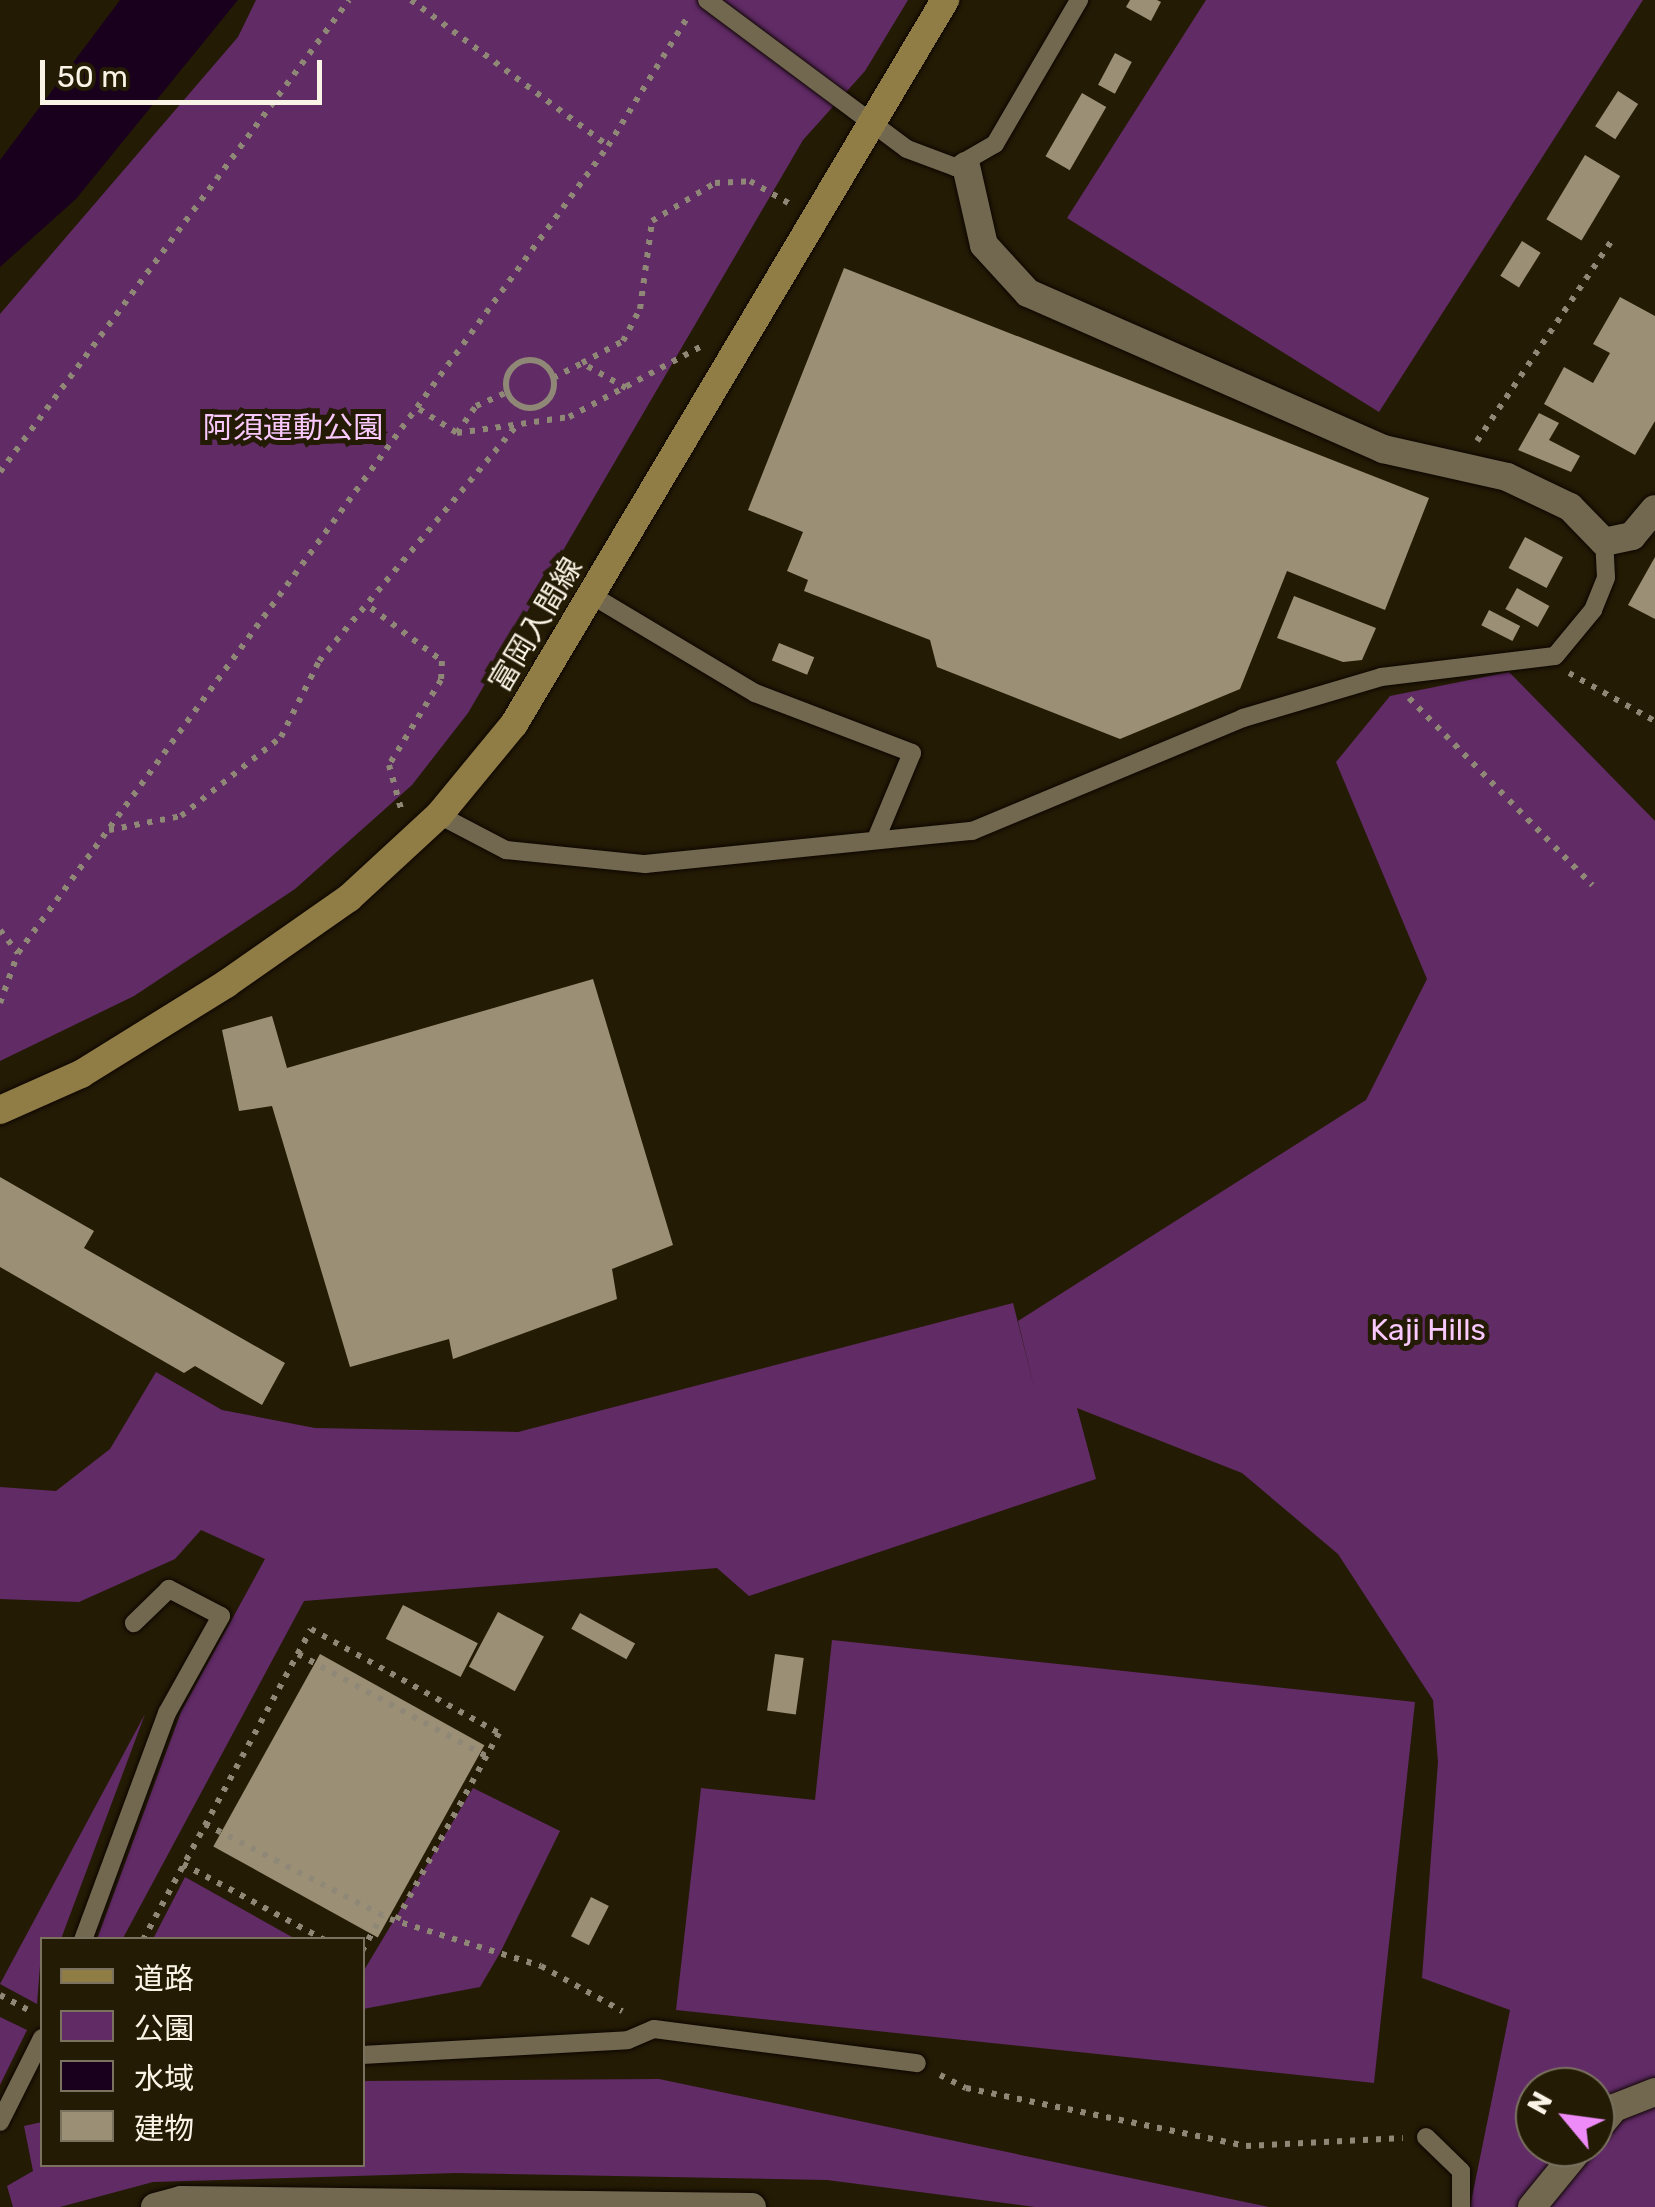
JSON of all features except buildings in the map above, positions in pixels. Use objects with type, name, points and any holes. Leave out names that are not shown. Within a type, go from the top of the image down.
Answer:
[{"type":"main road","name":"富岡入間線","points":[[0,1110],[81,1074],[226,984],[411,846],[439,814],[514,724],[593,596],[747,322],[872,125],[945,0]]},
{"type":"street","points":[[966,166],[984,245],[1028,293],[1383,449],[1460,467],[1570,507],[1604,542],[1632,536],[1655,510]]},
{"type":"street","points":[[1615,2108],[1655,2092]]},
{"type":"street","points":[[1532,2207],[1565,2167]]},
{"type":"street","points":[[154,2207],[181,2200],[752,2207]]},
{"type":"lane","points":[[708,0],[872,125],[942,165],[966,166],[994,144],[1079,0]]},
{"type":"lane","points":[[439,814],[506,850],[644,864],[972,831],[1243,718],[1405,676],[1555,656],[1592,610],[1606,577],[1604,542]]},
{"type":"lane","points":[[593,596],[756,693],[912,754],[876,839]]},
{"type":"lane","points":[[84,1937],[167,1713],[221,1616],[169,1589],[134,1623]]},
{"type":"lane","points":[[365,2055],[628,2040],[654,2030],[916,2063]]},
{"type":"lane","points":[[0,2122],[34,2073],[40,2047]]},
{"type":"lane","points":[[1426,2137],[1461,2172],[1461,2207]]},
{"type":"path","points":[[0,472],[349,0]]},
{"type":"path","points":[[410,0],[608,146]]},
{"type":"path","points":[[0,1002],[18,954],[608,146],[698,0]]},
{"type":"path","points":[[540,422],[537,408],[553,378],[623,341],[640,309],[646,232],[673,200],[750,181],[812,218]]},
{"type":"path","points":[[1460,467],[1614,238]]},
{"type":"path","points":[[420,408],[457,433],[569,418],[747,322]]},
{"type":"path","points":[[457,433],[476,406],[507,392],[521,362],[543,364],[553,378]]},
{"type":"path","points":[[582,363],[626,388]]},
{"type":"path","points":[[507,392],[537,408]]},
{"type":"path","points":[[108,830],[181,816],[236,780],[281,737],[318,662],[371,608],[518,424]]},
{"type":"path","points":[[371,608],[442,661],[441,680],[390,765],[411,846]]},
{"type":"path","points":[[1555,656],[1582,685],[1655,721]]},
{"type":"path","points":[[1405,676],[1411,709],[1592,885]]},
{"type":"path","points":[[0,930],[18,954]]},
{"type":"path","points":[[145,1937],[312,1628],[499,1733],[396,1921]]},
{"type":"path","points":[[298,1654],[486,1756]]},
{"type":"path","points":[[206,1824],[396,1921],[542,1966],[654,2030]]},
{"type":"path","points":[[183,1864],[319,1937]]},
{"type":"path","points":[[365,1946],[382,1915]]},
{"type":"path","points":[[308,1937],[314,1934]]},
{"type":"path","points":[[0,1995],[28,2010]]},
{"type":"path","points":[[916,2063],[966,2088],[1246,2146],[1426,2137]]},
{"type":"green space","name":"阿須運動公園","points":[[256,0],[908,0],[865,71],[803,140],[468,713],[412,785],[295,889],[134,996],[0,1061],[0,314],[238,37]]},
{"type":"green space","points":[[1206,0],[1643,0],[1379,412],[1067,218]]},
{"type":"green space","name":"Kaji Hills","points":[[1509,672],[1655,821],[1655,2207],[1470,2207],[1510,2010],[1422,1978],[1438,1762],[1433,1700],[1338,1554],[1242,1473],[1077,1408],[1096,1479],[749,1596],[717,1568],[304,1601],[124,1937],[98,1937],[181,1712],[265,1559],[201,1530],[175,1559],[79,1602],[0,1599],[0,1487],[56,1491],[110,1449],[156,1372],[222,1410],[315,1428],[518,1432],[1013,1303],[1035,1391],[1018,1321],[1366,1100],[1427,979],[1336,762],[1390,696]]},
{"type":"green space","points":[[832,1640],[1415,1702],[1374,2083],[676,2010],[701,1788],[815,1800]]},
{"type":"green space","points":[[145,1714],[62,1937],[40,1937],[37,2004],[0,1984]]},
{"type":"green space","points":[[473,1788],[560,1831],[480,1987],[365,2009],[365,1969]]},
{"type":"green space","points":[[185,1877],[292,1937],[154,1937]]},
{"type":"green space","points":[[0,2017],[27,2030],[0,2085]]},
{"type":"green space","points":[[659,2079],[1269,2207],[1035,2207],[827,2180],[456,2173],[153,2182],[60,2207],[13,2207],[7,2186],[33,2171],[24,2126],[40,2122],[40,2167],[365,2167],[365,2081]]},
{"type":"water","points":[[120,0],[238,0],[76,199],[0,267],[0,160]]}]
